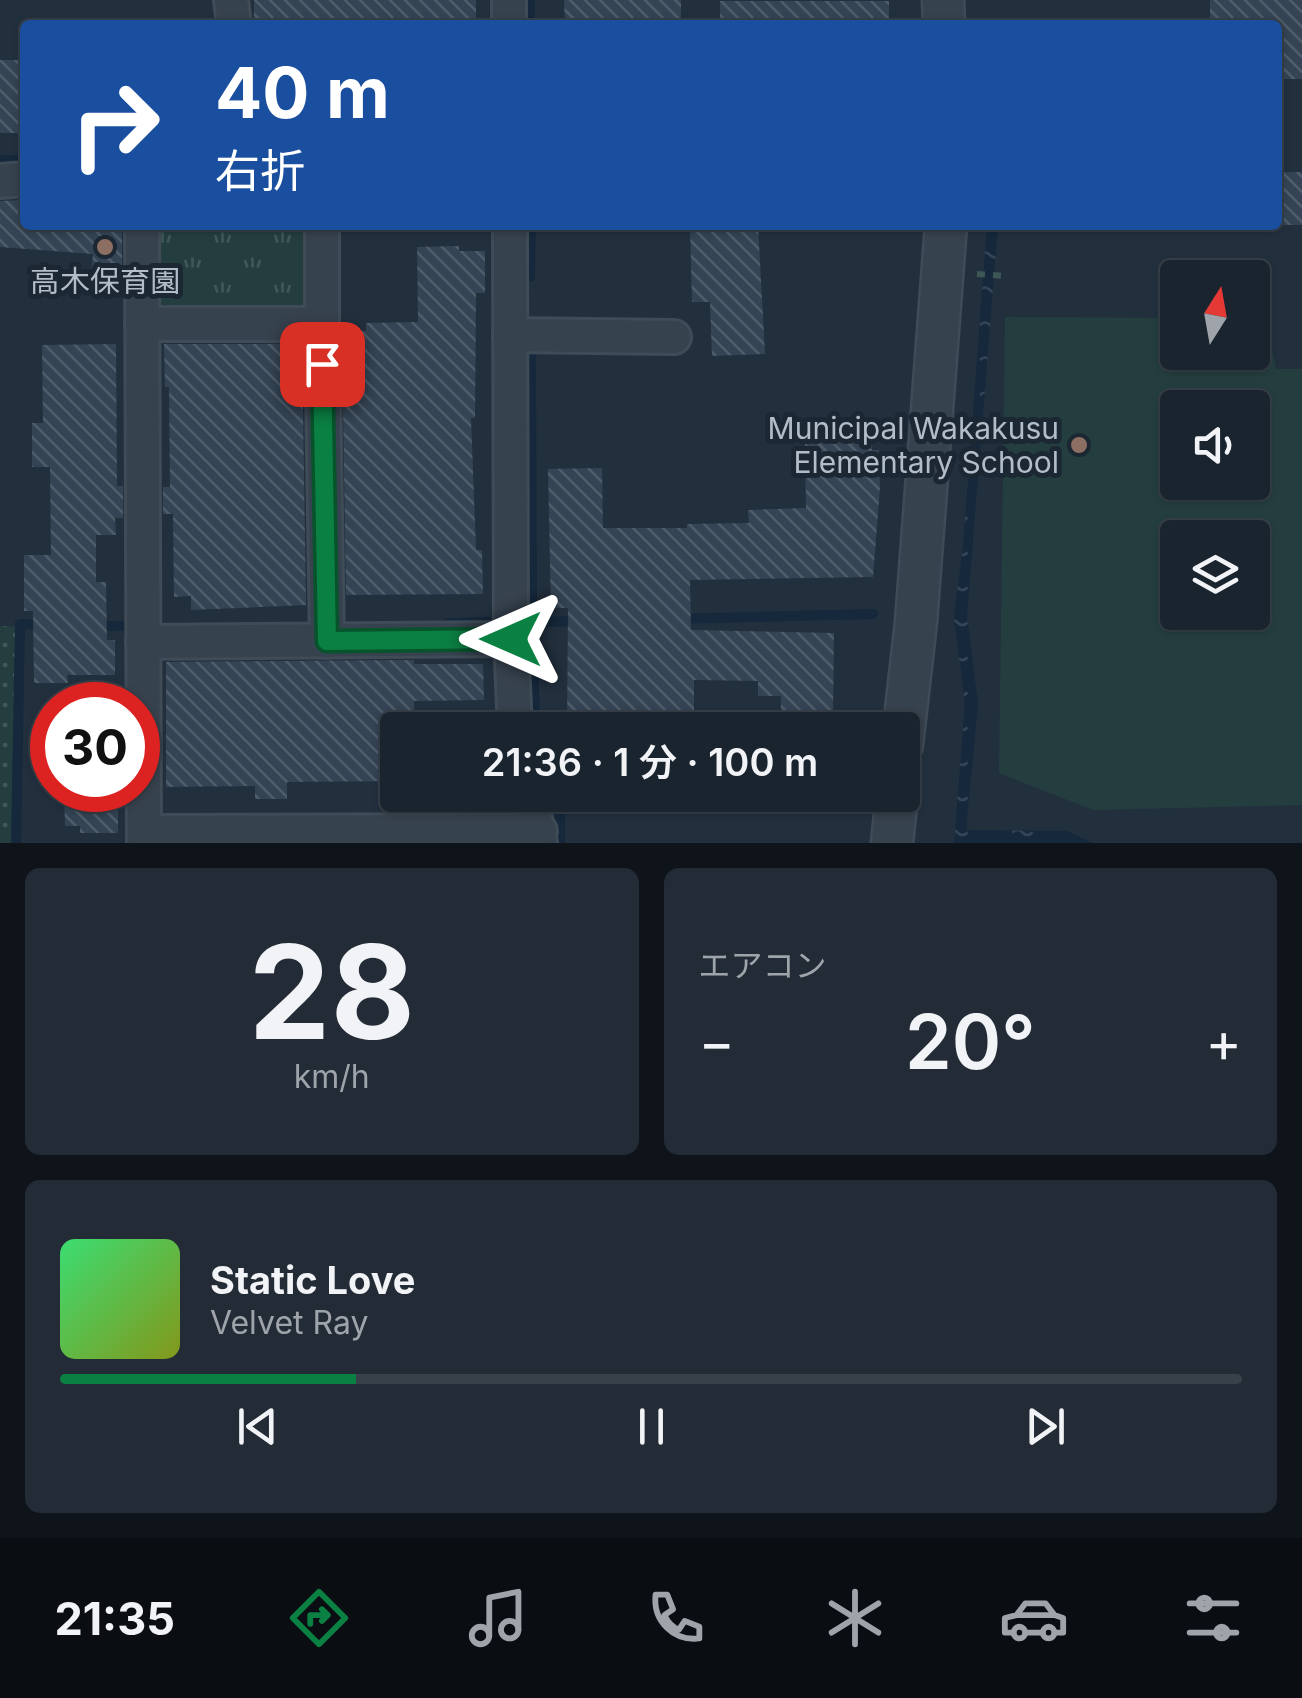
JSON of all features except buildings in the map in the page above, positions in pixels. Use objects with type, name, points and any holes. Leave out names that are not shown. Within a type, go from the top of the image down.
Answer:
[{"type":"street","points":[[142,230],[144,838],[540,837],[534,812]]},
{"type":"street","points":[[322,230],[327,641]]},
{"type":"street","points":[[510,230],[511,639],[515,712]]},
{"type":"street","points":[[906,712],[946,230]]},
{"type":"street","points":[[142,324],[322,324]]},
{"type":"street","points":[[510,335],[674,338]]},
{"type":"street","points":[[142,642],[511,639]]},
{"type":"street","points":[[892,843],[895,812]]},
{"type":"path","points":[[971,273],[1006,276]]},
{"type":"green space","points":[[158,230],[313,230],[314,300],[304,312],[166,312],[157,302]]},
{"type":"green space","points":[[1005,317],[1160,318],[1160,370],[1270,370],[1270,338],[1276,369],[1302,369],[1302,805],[1093,810],[999,773]]},
{"type":"green space","points":[[0,626],[21,627],[18,843],[0,843]]},
{"type":"water","points":[[987,230],[998,230],[967,616],[978,704],[966,830],[1067,831],[1093,843],[954,843],[965,704],[954,616],[963,546]]},
{"type":"waterway","points":[[530,0],[530,14]]},
{"type":"waterway","points":[[0,160],[20,160]]},
{"type":"waterway","points":[[530,277],[531,230]]},
{"type":"waterway","points":[[531,348],[532,622],[581,621]]},
{"type":"waterway","points":[[678,619],[873,614]]},
{"type":"waterway","points":[[448,623],[487,622]]},
{"type":"waterway","points":[[529,622],[535,712]]},
{"type":"waterway","points":[[16,843],[20,624],[47,625]]},
{"type":"waterway","points":[[94,626],[128,626]]},
{"type":"waterway","points":[[560,812],[560,843]]},
{"type":"place","name":"高木保育園","points":[[105,247]]},
{"type":"place","name":"Municipal Wakakusu Elementary School","points":[[1079,445]]},
{"type":"route","points":[[322,364],[327,641],[511,639]]}]
